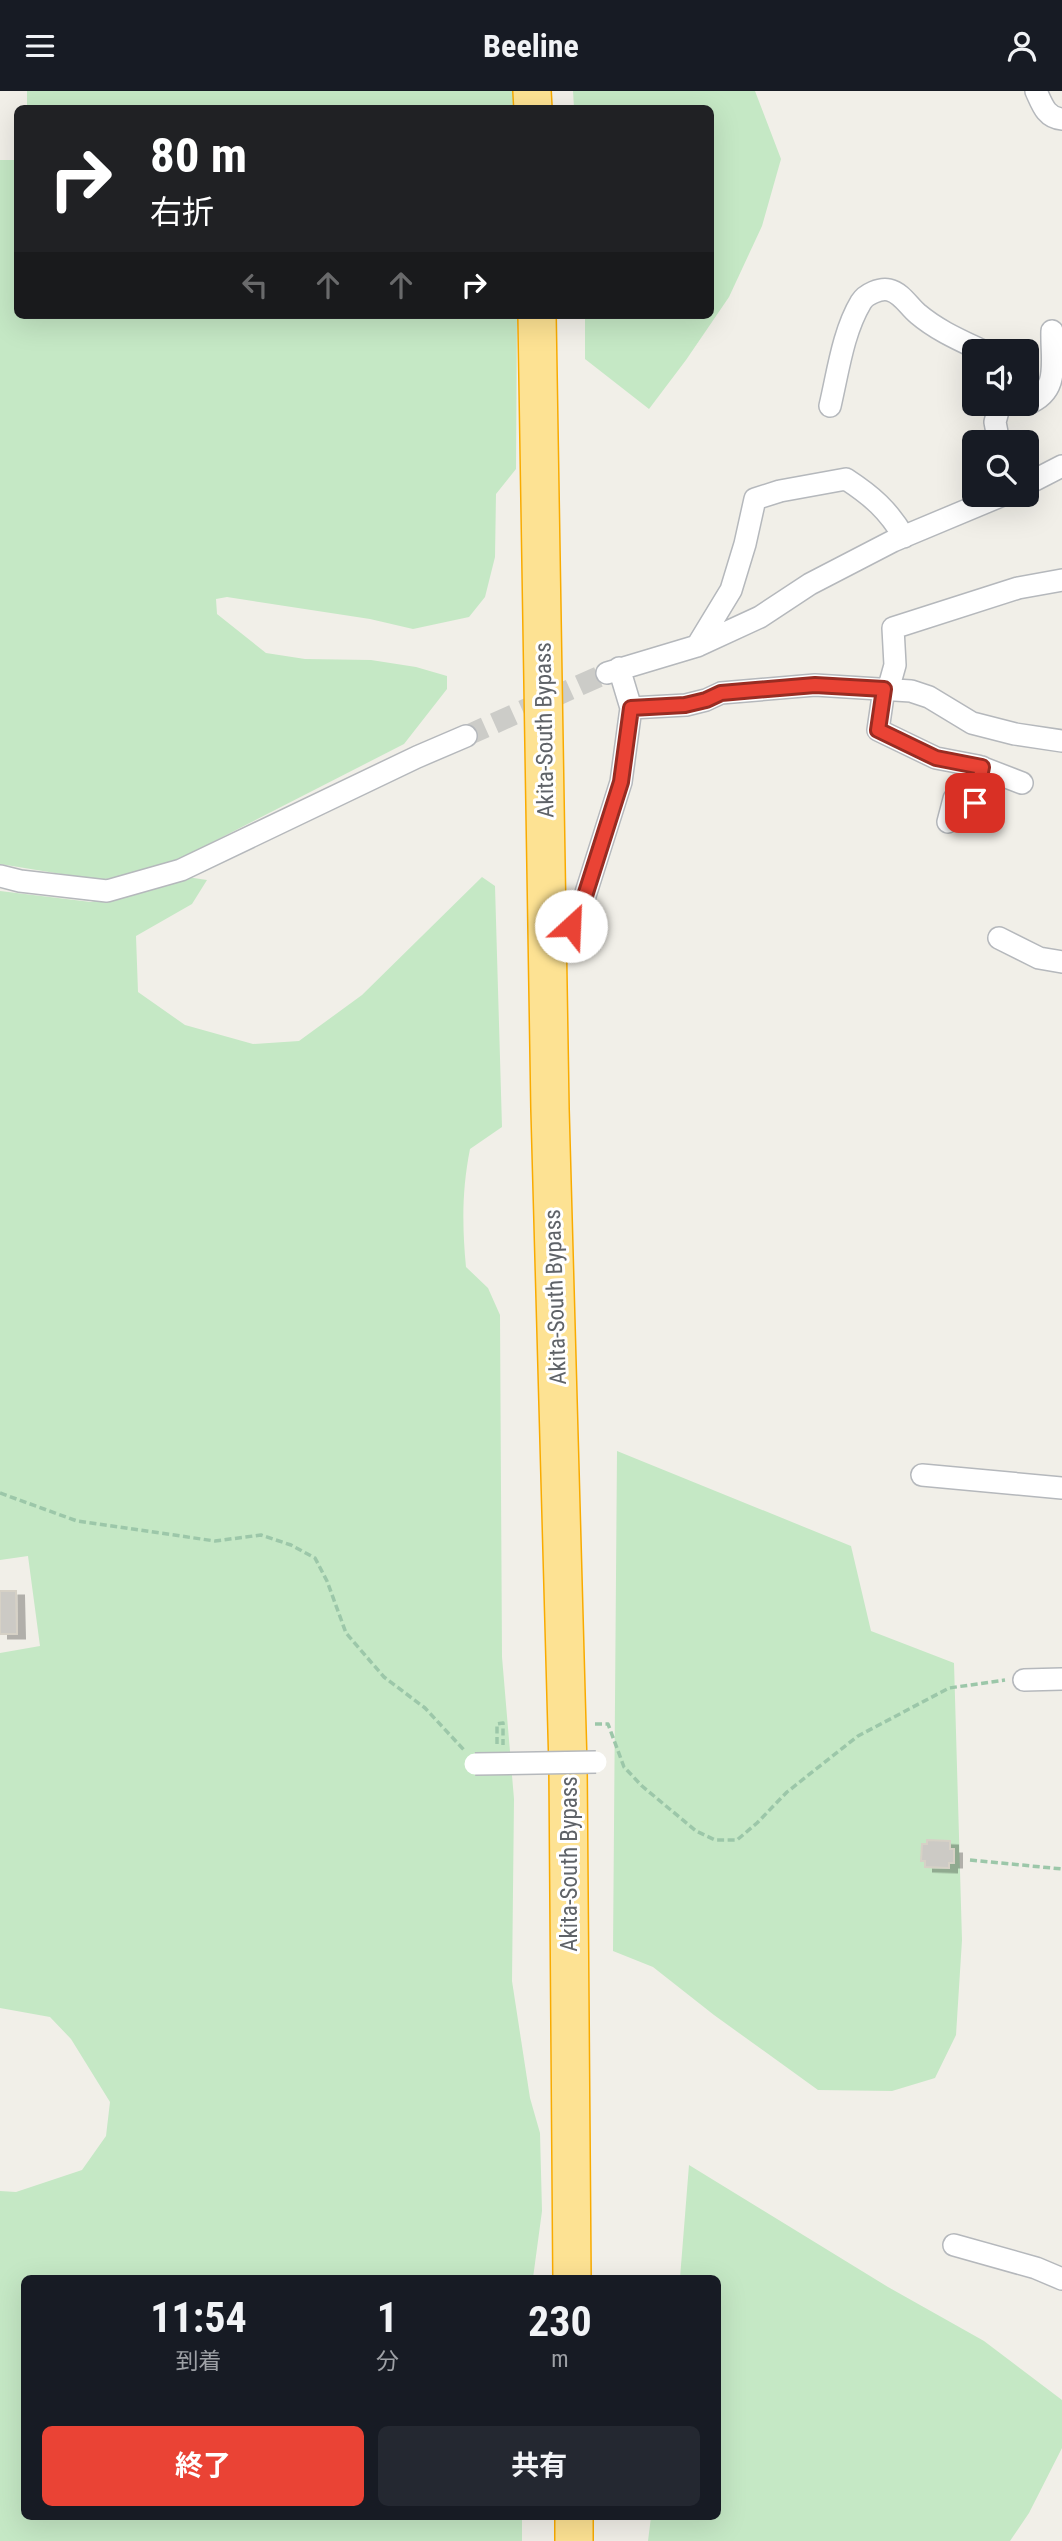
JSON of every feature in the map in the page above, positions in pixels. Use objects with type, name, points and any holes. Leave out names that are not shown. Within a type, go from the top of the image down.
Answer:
[{"type":"highway","name":"Akita-South Bypass","points":[[537,319],[550,1109],[568,1767],[572,2275]]},
{"type":"highway","points":[[574,2520],[575,2541]]},
{"type":"street","points":[[1036,91],[1046,113],[1062,119]]},
{"type":"street","points":[[830,406],[849,330],[862,299],[876,291],[889,290],[899,295],[918,314],[940,330],[962,341]]},
{"type":"street","points":[[1039,398],[1051,386],[1052,331]]},
{"type":"street","points":[[1039,478],[1062,466]]},
{"type":"street","points":[[697,646],[731,590],[746,544],[755,499],[780,491],[846,479],[873,497],[904,537]]},
{"type":"street","points":[[571,926],[584,899],[621,782],[631,708],[613,670],[697,646],[760,617],[810,585],[904,537],[975,507]]},
{"type":"street","points":[[1022,783],[982,767],[936,758],[878,730],[886,690],[895,665],[893,628],[1018,588],[1062,580]]},
{"type":"street","points":[[631,708],[685,705],[721,693],[815,685],[911,691],[929,697],[972,723],[1014,734],[1062,741]]},
{"type":"street","points":[[0,876],[20,881],[107,891],[169,874],[466,736]]},
{"type":"street","points":[[948,822],[954,799],[975,803],[982,767]]},
{"type":"street","points":[[999,938],[1039,958],[1062,962]]},
{"type":"street","points":[[922,1475],[1062,1488]]},
{"type":"street","points":[[1024,1681],[1062,1679]]},
{"type":"street","points":[[475,1764],[500,1759],[596,1762]]},
{"type":"street","points":[[954,2245],[1036,2268],[1062,2279]]},
{"type":"path","points":[[0,1493],[77,1521],[215,1541],[261,1535],[291,1545],[315,1558],[327,1581],[346,1633],[384,1677],[445,1727],[475,1764]]},
{"type":"path","points":[[595,1724],[608,1724],[624,1767],[642,1786],[687,1823],[715,1840],[737,1840],[787,1792],[858,1736],[949,1688],[1002,1680],[1024,1681]]},
{"type":"path","points":[[503,1723],[500,1759],[497,1724],[503,1723]]},
{"type":"path","points":[[970,1860],[1062,1869]]},
{"type":"green space","points":[[27,91],[515,91],[515,105],[27,105]]},
{"type":"green space","points":[[573,91],[755,91],[781,159],[762,226],[729,297],[714,319],[714,105],[574,105]]},
{"type":"green space","points":[[0,160],[14,160],[14,319],[517,319],[516,469],[496,494],[495,557],[485,597],[469,617],[413,629],[370,619],[227,597],[216,599],[217,614],[266,653],[305,659],[371,660],[416,667],[447,676],[447,689],[404,744],[156,871],[98,880],[0,864]]},
{"type":"green space","points":[[585,319],[714,319],[649,409],[585,359]]},
{"type":"green space","points":[[187,877],[207,880],[192,904],[136,936],[138,992],[185,1025],[253,1044],[299,1041],[362,995],[482,877],[495,886],[502,1127],[470,1149],[464,1193],[464,1237],[466,1267],[488,1288],[500,1315],[502,1657],[514,1799],[512,1981],[530,2098],[540,2133],[542,2211],[533,2275],[21,2275],[21,2520],[522,2520],[522,2541],[0,2541],[0,2191],[16,2192],[82,2170],[106,2136],[110,2102],[71,2039],[50,2017],[0,2008],[0,1653],[40,1646],[28,1556],[0,1560],[0,891],[91,902]]},
{"type":"green space","points":[[617,1451],[851,1546],[871,1631],[954,1663],[962,1940],[956,2035],[935,2078],[892,2091],[818,2090],[653,1967],[613,1951]]},
{"type":"green space","points":[[689,2165],[888,2287],[984,2341],[1062,2400],[1062,2448],[1029,2513],[1010,2541],[648,2541],[651,2520],[721,2520],[721,2275],[680,2275]]},
{"type":"building","points":[[0,1591],[16,1591],[17,1634],[0,1634]]},
{"type":"building","points":[[927,1840],[950,1841],[950,1849],[954,1849],[954,1863],[949,1863],[949,1868],[925,1867],[925,1861],[921,1861],[922,1844],[927,1844]]},
{"type":"tunnel","points":[[466,736],[607,673]]},
{"type":"route","points":[[571,926],[584,899],[621,782],[631,708],[685,705],[721,693],[815,685],[884,689],[878,730],[936,758],[982,767],[975,803]]}]
